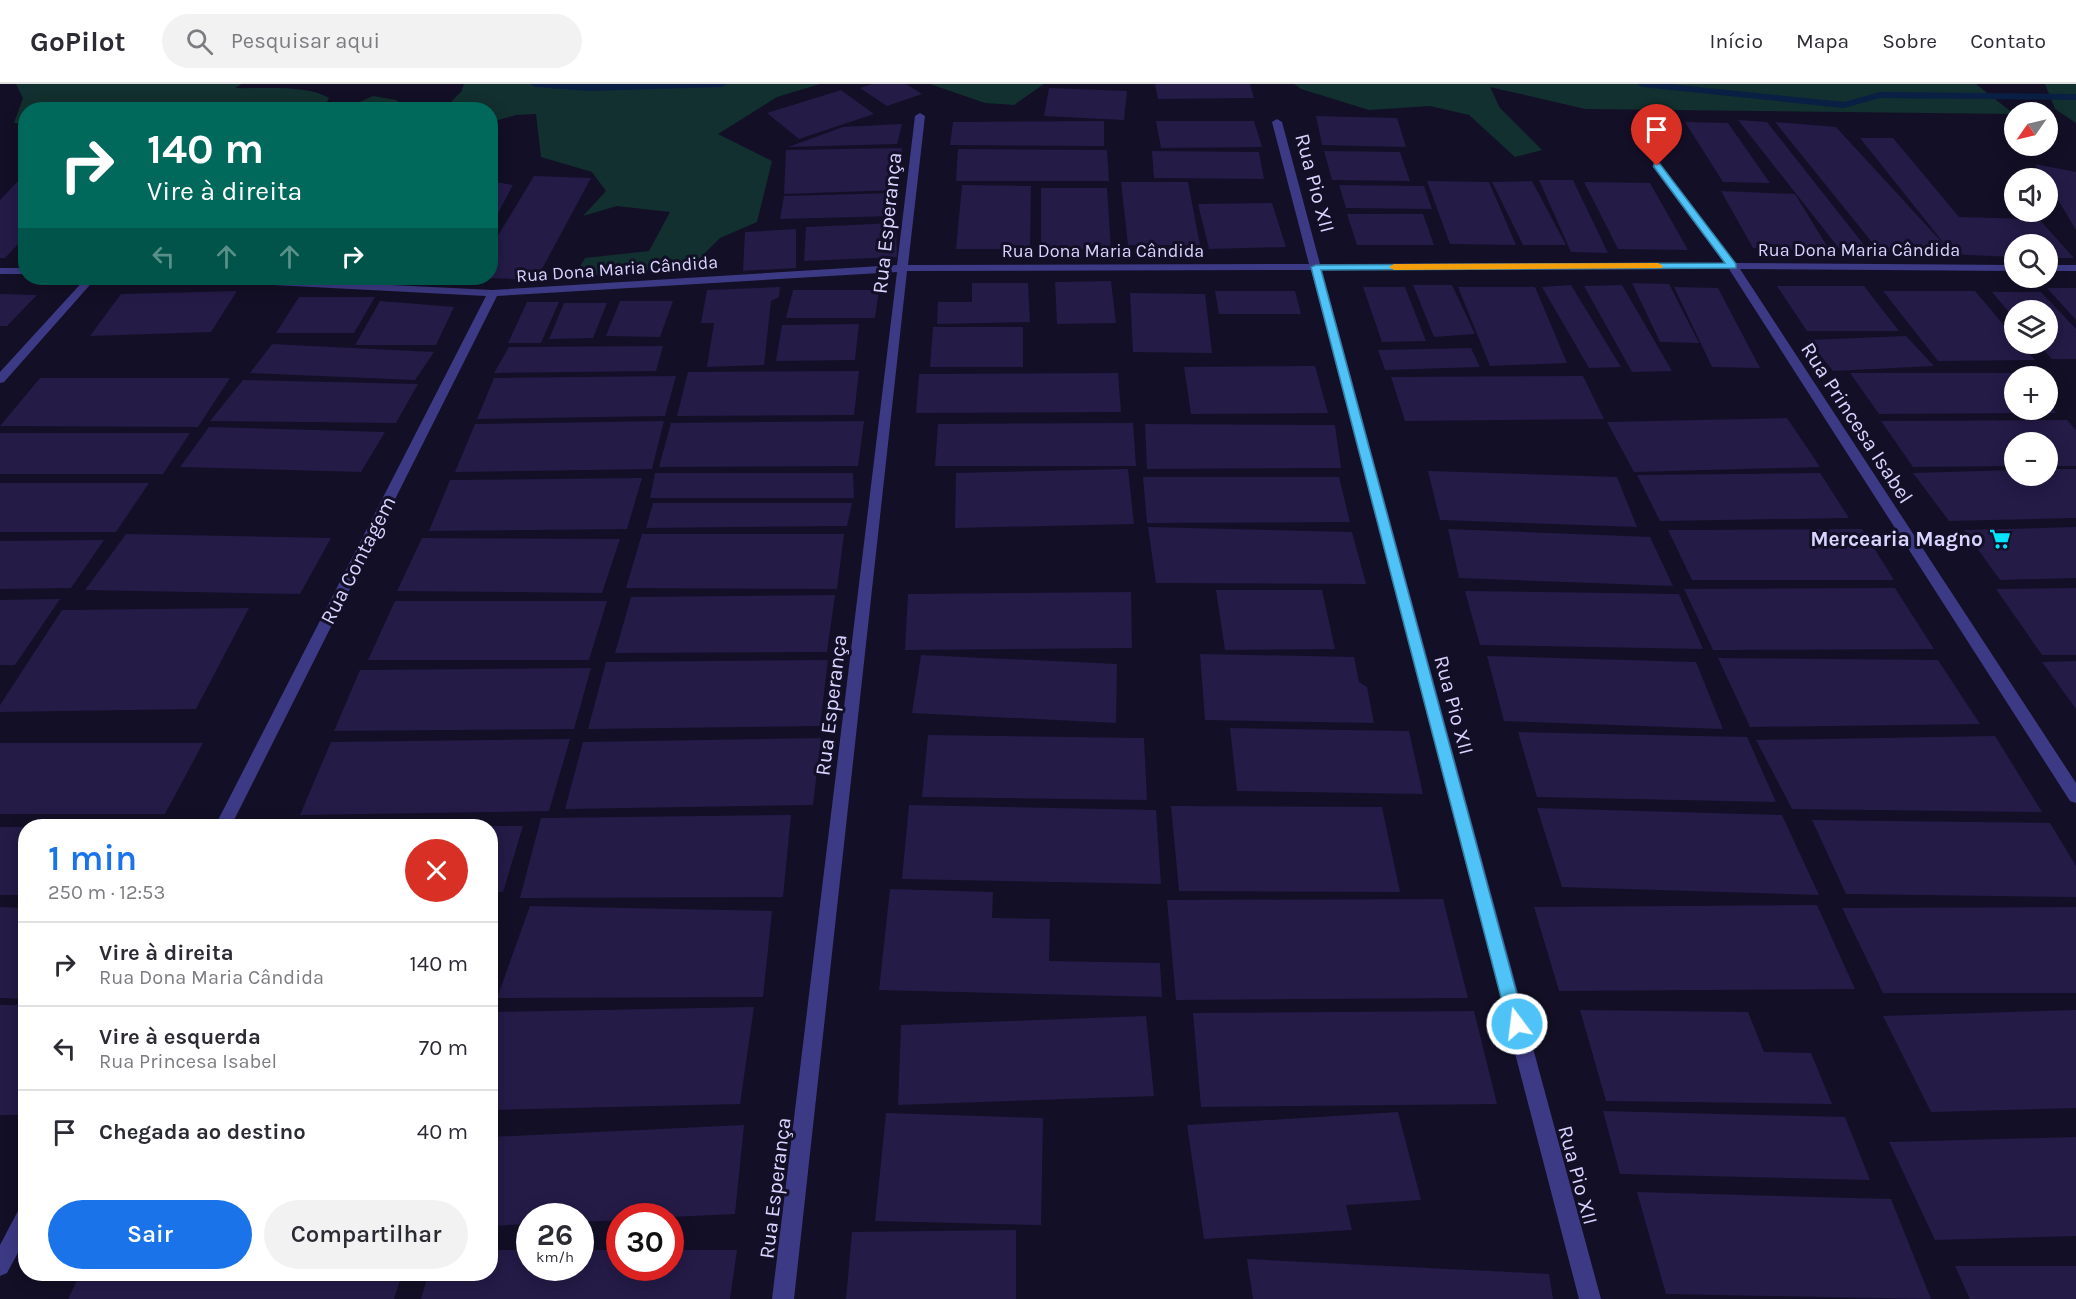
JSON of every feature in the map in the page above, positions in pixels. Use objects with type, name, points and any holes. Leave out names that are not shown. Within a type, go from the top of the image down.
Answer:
[{"type":"street","name":"Rua Esperança","points":[[783,1299],[920,117]]},
{"type":"street","name":"Rua Pio XII","points":[[1277,122],[1590,1299]]},
{"type":"street","name":"Rua Princesa Isabel","points":[[1657,166],[1732,266],[2076,796]]},
{"type":"street","name":"Rua Dona Maria Cândida","points":[[324,285],[493,294],[903,268],[1732,266],[2004,268]]},
{"type":"street","points":[[2058,268],[2076,268]]},
{"type":"street","points":[[0,271],[18,271]]},
{"type":"street","points":[[0,379],[85,285]]},
{"type":"street","name":"Rua Contagem","points":[[227,819],[493,294]]},
{"type":"street","points":[[0,1266],[18,1231]]},
{"type":"green space","points":[[16,84],[242,84],[235,88],[296,89],[329,98],[327,102],[22,102],[23,98]]},
{"type":"green space","points":[[464,84],[820,84],[777,97],[718,134],[772,161],[757,222],[720,238],[693,265],[574,277],[585,258],[649,251],[670,212],[617,206],[583,216],[606,191],[592,172],[541,157],[536,114],[516,115],[498,120],[498,102],[451,102],[461,92]]},
{"type":"green space","points":[[930,84],[1044,84],[1014,105],[985,103]]},
{"type":"green space","points":[[1294,84],[1976,84],[2004,106],[2004,114],[1585,109],[1490,87],[1500,108],[1542,150],[1515,157],[1469,115],[1430,106],[1369,110],[1301,89]]},
{"type":"green space","points":[[2045,84],[2076,84],[2076,123],[2058,111],[2058,102],[2052,102]]},
{"type":"green space","points":[[373,96],[398,102],[360,102]]},
{"type":"green space","points":[[18,112],[18,123],[14,123]]},
{"type":"building","points":[[872,84],[906,84],[922,94],[887,106],[860,88]]},
{"type":"building","points":[[1155,84],[1250,84],[1254,98],[1158,99]]},
{"type":"building","points":[[1049,88],[1127,91],[1124,120],[1044,116]]},
{"type":"building","points":[[841,90],[874,114],[799,139],[767,113]]},
{"type":"building","points":[[1316,116],[1397,118],[1406,147],[1322,145]]},
{"type":"building","points":[[1738,120],[1767,122],[1868,250],[1841,251]]},
{"type":"building","points":[[1104,121],[1104,146],[950,145],[953,122]]},
{"type":"building","points":[[1156,121],[1254,121],[1262,147],[1161,148]]},
{"type":"building","points":[[1685,122],[1728,123],[1770,183],[1723,182]]},
{"type":"building","points":[[1775,122],[1836,127],[1950,251],[1860,138],[1893,138],[1959,217],[2004,218],[2004,222],[2042,222],[2052,234],[2004,234],[2004,257],[1879,251]]},
{"type":"building","points":[[902,124],[897,144],[788,147],[843,127]]},
{"type":"building","points":[[902,148],[898,190],[784,194],[786,150]]},
{"type":"building","points":[[958,149],[1107,150],[1109,181],[956,181]]},
{"type":"building","points":[[1152,151],[1259,152],[1264,179],[1154,178]]},
{"type":"building","points":[[1324,151],[1400,152],[1410,181],[1332,180]]},
{"type":"building","points":[[2035,164],[2056,168],[2038,168]]},
{"type":"building","points":[[2058,168],[2076,172],[2076,230],[2058,200]]},
{"type":"building","points":[[534,176],[591,178],[536,280],[498,278],[498,236]]},
{"type":"building","points":[[1539,180],[1573,180],[1608,253],[1571,252]]},
{"type":"building","points":[[1427,181],[1489,182],[1516,245],[1450,244]]},
{"type":"building","points":[[1532,181],[1566,245],[1523,245],[1492,182]]},
{"type":"building","points":[[18,182],[18,244],[5,258],[0,258],[0,200]]},
{"type":"building","points":[[498,182],[513,185],[498,213]]},
{"type":"building","points":[[1121,182],[1188,182],[1200,245],[1128,245]]},
{"type":"building","points":[[1584,182],[1650,183],[1688,250],[1618,249]]},
{"type":"building","points":[[962,185],[1031,186],[1030,249],[956,249]]},
{"type":"building","points":[[1339,185],[1424,186],[1432,209],[1346,208]]},
{"type":"building","points":[[1041,188],[1107,188],[1111,249],[1041,249]]},
{"type":"building","points":[[1721,191],[1795,194],[1830,251],[1753,248]]},
{"type":"building","points":[[894,193],[893,216],[780,219],[784,196]]},
{"type":"building","points":[[1272,203],[1286,247],[1209,249],[1198,204]]},
{"type":"building","points":[[1347,214],[1423,214],[1434,245],[1357,245]]},
{"type":"building","points":[[896,223],[897,257],[804,261],[806,227]]},
{"type":"building","points":[[796,229],[796,268],[743,271],[745,232]]},
{"type":"building","points":[[2058,240],[2074,258],[2058,258]]},
{"type":"building","points":[[1111,281],[1116,323],[1057,324],[1055,282]]},
{"type":"building","points":[[972,283],[1028,283],[1030,322],[937,324],[938,302],[972,302]]},
{"type":"building","points":[[1632,283],[1669,284],[1699,343],[1660,342]]},
{"type":"building","points":[[1413,285],[1452,285],[1475,334],[1434,337]]},
{"type":"building","points":[[1571,285],[1621,367],[1589,368],[1542,287]]},
{"type":"building","points":[[1622,285],[1672,371],[1632,372],[1584,286]]},
{"type":"building","points":[[1777,286],[1864,286],[1899,331],[1807,331]]},
{"type":"building","points":[[780,287],[779,297],[771,301],[764,365],[707,367],[714,323],[701,323],[707,290]]},
{"type":"building","points":[[1363,287],[1405,287],[1426,341],[1382,342]]},
{"type":"building","points":[[1458,287],[1535,287],[1567,363],[1490,366]]},
{"type":"building","points":[[1674,287],[1718,288],[1760,368],[1712,367]]},
{"type":"building","points":[[2047,288],[2076,288],[2076,320],[2058,300]]},
{"type":"building","points":[[793,290],[879,290],[875,318],[786,318]]},
{"type":"building","points":[[237,291],[211,332],[90,336],[121,294]]},
{"type":"building","points":[[1215,291],[1295,291],[1301,314],[1219,314]]},
{"type":"building","points":[[1883,291],[1975,291],[2004,325],[2004,354],[2030,354],[2035,360],[1938,361]]},
{"type":"building","points":[[1992,292],[2041,292],[2049,300],[2004,300],[2004,306]]},
{"type":"building","points":[[1130,293],[1205,294],[1212,353],[1133,352]]},
{"type":"building","points":[[0,294],[37,295],[7,326],[0,326]]},
{"type":"building","points":[[299,297],[375,297],[354,333],[276,333]]},
{"type":"building","points":[[380,301],[454,307],[436,345],[355,345]]},
{"type":"building","points":[[620,301],[673,301],[660,337],[606,336]]},
{"type":"building","points":[[527,302],[559,302],[541,343],[508,343]]},
{"type":"building","points":[[564,303],[607,303],[593,338],[549,339]]},
{"type":"building","points":[[2058,310],[2076,329],[2076,359],[2052,359],[2047,354],[2058,354]]},
{"type":"building","points":[[859,324],[855,360],[776,361],[782,325]]},
{"type":"building","points":[[933,327],[1023,327],[1023,367],[930,367]]},
{"type":"building","points":[[1906,336],[1934,366],[1833,371],[1808,340]]},
{"type":"building","points":[[272,344],[434,352],[415,380],[250,373]]},
{"type":"building","points":[[663,346],[656,371],[494,373],[509,347]]},
{"type":"building","points":[[1471,348],[1480,367],[1385,370],[1378,350]]},
{"type":"building","points":[[1315,366],[1328,413],[1191,414],[1184,367]]},
{"type":"building","points":[[859,371],[854,415],[677,416],[688,372]]},
{"type":"building","points":[[1118,373],[1121,412],[916,413],[919,374]]},
{"type":"building","points":[[1850,373],[2004,373],[2004,413],[1879,414]]},
{"type":"building","points":[[676,376],[665,416],[477,419],[494,378]]},
{"type":"building","points":[[1583,376],[1604,419],[1405,421],[1391,377]]},
{"type":"building","points":[[40,378],[230,378],[198,427],[0,426]]},
{"type":"building","points":[[243,380],[418,384],[396,423],[210,421]]},
{"type":"building","points":[[1787,418],[1820,467],[1634,472],[1607,422]]},
{"type":"building","points":[[2067,420],[2076,430],[2076,466],[2058,466],[2058,432],[2004,432],[2004,466],[1913,467],[1881,421]]},
{"type":"building","points":[[664,421],[652,469],[455,472],[475,424]]},
{"type":"building","points":[[864,421],[858,466],[659,467],[671,423]]},
{"type":"building","points":[[1133,423],[1136,466],[935,466],[938,424]]},
{"type":"building","points":[[1145,424],[1335,425],[1341,468],[1147,469]]},
{"type":"building","points":[[209,427],[385,432],[361,472],[180,467]]},
{"type":"building","points":[[0,433],[190,433],[163,474],[0,474]]},
{"type":"building","points":[[1128,469],[1134,524],[955,528],[956,473]]},
{"type":"building","points":[[2058,469],[2076,469],[2076,518],[1949,521],[1913,473],[2004,470],[2004,486],[2058,486]]},
{"type":"building","points":[[1428,471],[1617,477],[1637,527],[1440,520]]},
{"type":"building","points":[[655,473],[853,473],[854,498],[650,498]]},
{"type":"building","points":[[1820,473],[1849,518],[1660,521],[1637,475]]},
{"type":"building","points":[[1143,477],[1339,477],[1350,522],[1147,523]]},
{"type":"building","points":[[642,478],[627,529],[429,531],[450,480]]},
{"type":"building","points":[[0,483],[149,483],[116,532],[0,532]]},
{"type":"building","points":[[653,503],[852,503],[847,526],[646,528]]},
{"type":"building","points":[[1148,527],[1352,532],[1366,584],[1156,583]]},
{"type":"building","points":[[2076,527],[2076,578],[2000,580],[1964,530]]},
{"type":"building","points":[[1448,529],[1650,537],[1673,586],[1459,578]]},
{"type":"building","points":[[1862,529],[1894,580],[1692,580],[1668,530]]},
{"type":"building","points":[[126,534],[331,538],[300,594],[85,590]]},
{"type":"building","points":[[642,534],[844,534],[837,589],[626,588]]},
{"type":"building","points":[[422,538],[620,539],[602,593],[397,591]]},
{"type":"building","points":[[104,540],[71,588],[0,589],[0,541]]},
{"type":"building","points":[[1895,588],[1934,649],[1713,650],[1684,589]]},
{"type":"building","points":[[2076,588],[2076,655],[2042,655],[1996,589]]},
{"type":"building","points":[[1216,590],[1322,590],[1335,649],[1225,650]]},
{"type":"building","points":[[1465,591],[1679,594],[1703,649],[1480,645]]},
{"type":"building","points":[[1131,592],[1132,648],[905,650],[908,594]]},
{"type":"building","points":[[835,595],[827,652],[615,653],[631,597]]},
{"type":"building","points":[[60,599],[15,665],[0,665],[0,600]]},
{"type":"building","points":[[395,601],[607,601],[589,660],[368,660]]},
{"type":"building","points":[[249,608],[196,709],[0,712],[0,705],[62,610]]},
{"type":"building","points":[[1200,654],[1354,657],[1359,682],[1367,687],[1374,723],[1205,720]]},
{"type":"building","points":[[921,655],[1117,664],[1116,723],[912,713]]},
{"type":"building","points":[[1487,656],[1696,662],[1723,729],[1504,721]]},
{"type":"building","points":[[1718,658],[1938,660],[1980,724],[1750,727]]},
{"type":"building","points":[[828,660],[820,726],[588,729],[606,662]]},
{"type":"building","points":[[2076,661],[2076,709],[2042,662]]},
{"type":"building","points":[[591,668],[574,729],[334,731],[360,670]]},
{"type":"building","points":[[1230,728],[1409,731],[1423,794],[1237,791]]},
{"type":"building","points":[[1518,732],[1747,737],[1776,802],[1537,797]]},
{"type":"building","points":[[928,735],[1144,738],[1147,800],[922,797]]},
{"type":"building","points":[[1995,736],[2042,812],[1792,809],[1756,740]]},
{"type":"building","points":[[821,738],[813,805],[565,809],[583,742]]},
{"type":"building","points":[[570,739],[549,811],[300,815],[331,742]]},
{"type":"building","points":[[0,743],[203,743],[165,814],[0,814]]},
{"type":"building","points":[[909,805],[1156,810],[1161,884],[902,879]]},
{"type":"building","points":[[1171,806],[1382,807],[1400,892],[1179,891]]},
{"type":"building","points":[[1537,808],[1782,815],[1819,895],[1562,887]]},
{"type":"building","points":[[791,815],[783,897],[520,898],[541,818]]},
{"type":"building","points":[[1812,820],[2050,823],[2076,866],[2076,897],[1846,894]]},
{"type":"building","points":[[498,826],[523,826],[503,892],[498,892]]},
{"type":"building","points":[[0,827],[18,827],[18,895],[0,895]]},
{"type":"building","points":[[890,889],[993,892],[992,918],[1050,919],[1049,961],[1160,963],[1162,997],[879,990]]},
{"type":"building","points":[[1443,899],[1468,998],[1176,1000],[1167,900]]},
{"type":"building","points":[[1817,905],[1855,989],[1559,991],[1534,907]]},
{"type":"building","points":[[530,906],[772,911],[763,997],[498,998]]},
{"type":"building","points":[[0,907],[18,908],[18,999],[0,998]]},
{"type":"building","points":[[2076,907],[2076,993],[1883,993],[1842,908]]},
{"type":"building","points":[[0,1005],[18,1005],[18,1115],[0,1115]]},
{"type":"building","points":[[754,1007],[740,1104],[498,1110],[498,1012]]},
{"type":"building","points":[[1580,1010],[1748,1012],[1764,1052],[1811,1053],[1832,1104],[1606,1101]]},
{"type":"building","points":[[2076,1010],[2076,1108],[1931,1112],[1883,1016]]},
{"type":"building","points":[[1474,1011],[1497,1104],[1201,1107],[1193,1013]]},
{"type":"building","points":[[1146,1016],[1154,1096],[898,1105],[901,1025]]},
{"type":"building","points":[[1603,1111],[1845,1117],[1870,1180],[1620,1174]]},
{"type":"building","points":[[1398,1112],[1421,1200],[1346,1205],[1352,1230],[1204,1239],[1187,1125]]},
{"type":"building","points":[[886,1113],[1043,1118],[1041,1225],[875,1221]]},
{"type":"building","points":[[744,1125],[735,1214],[684,1216],[684,1203],[606,1203],[606,1221],[594,1221],[594,1203],[516,1203],[516,1225],[498,1226],[498,1137]]},
{"type":"building","points":[[2076,1137],[2076,1236],[1935,1240],[1889,1142]]},
{"type":"building","points":[[1637,1192],[1891,1199],[1931,1299],[1666,1294]]},
{"type":"building","points":[[1016,1230],[1016,1299],[846,1299],[852,1232]]},
{"type":"building","points":[[498,1250],[516,1250],[516,1281],[594,1281],[594,1250],[606,1250],[606,1281],[684,1281],[684,1250],[737,1250],[730,1299],[421,1299],[426,1281],[498,1281]]},
{"type":"building","points":[[1247,1259],[1549,1274],[1553,1299],[1253,1299]]},
{"type":"building","points":[[1955,1266],[2076,1266],[2076,1299],[1970,1299]]},
{"type":"building","points":[[77,1281],[400,1281],[394,1299],[68,1299]]},
{"type":"waterway","points":[[535,84],[589,88],[722,84]]},
{"type":"waterway","points":[[1642,84],[1844,105],[1880,95],[2076,97]]},
{"type":"slow traffic","points":[[1394,267],[1658,266]]},
{"type":"place","name":"Mercearia Magno","points":[[2000,539]]},
{"type":"route","points":[[1517,1024],[1316,267],[1732,266],[1657,166]]}]
